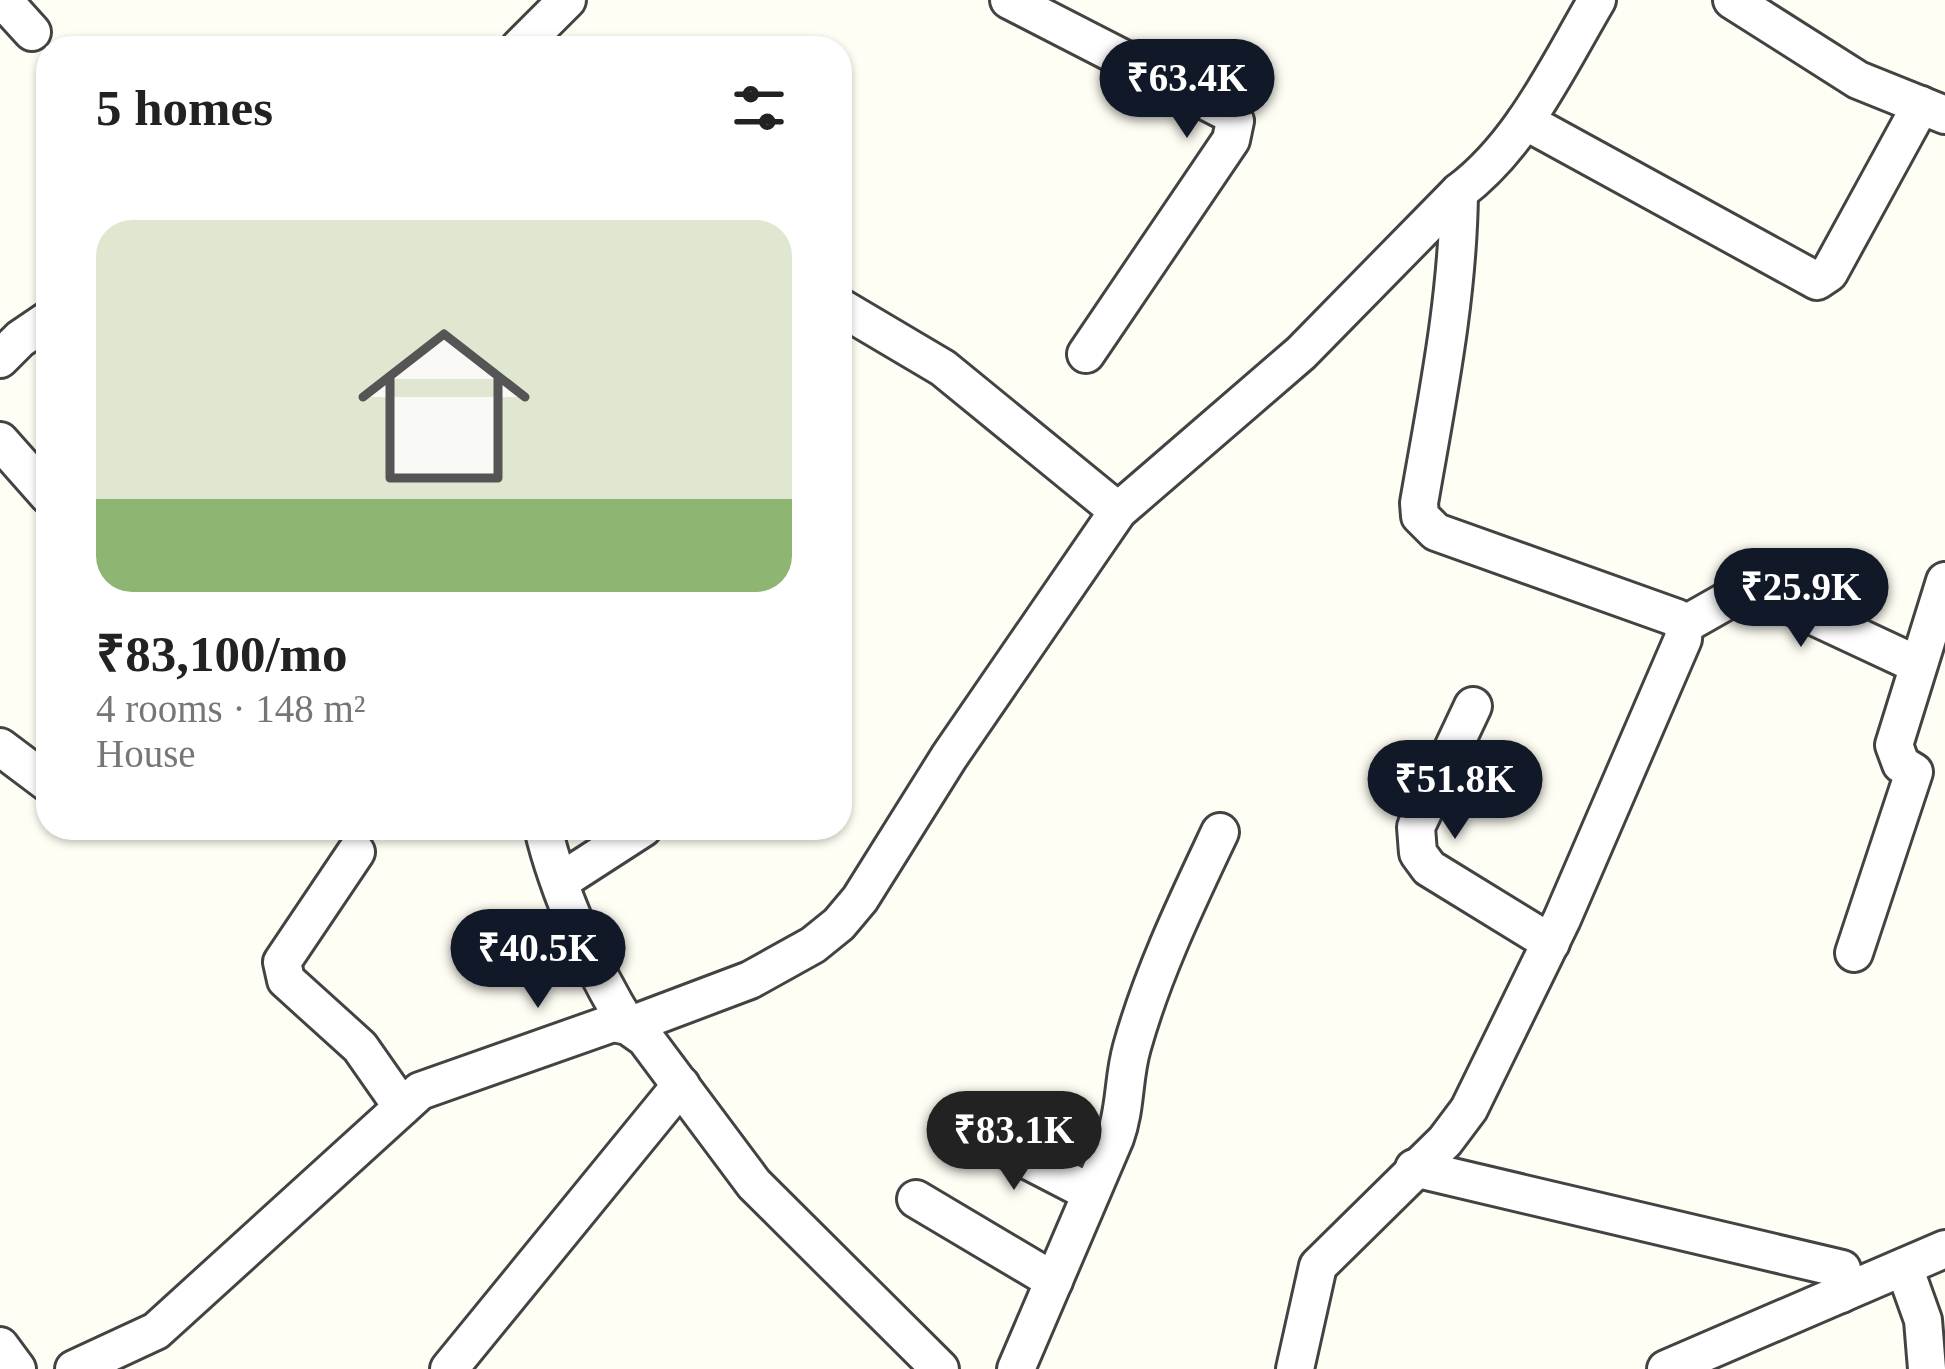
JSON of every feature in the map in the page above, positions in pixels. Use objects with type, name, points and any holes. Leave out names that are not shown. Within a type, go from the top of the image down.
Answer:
[{"type":"street","points":[[3,0],[32,32]]},
{"type":"street","points":[[533,36],[567,0]]},
{"type":"street","points":[[1010,0],[1075,14],[1235,121],[1231,140],[1086,354]]},
{"type":"street","points":[[74,1369],[156,1331],[420,1091],[613,1023],[628,1026],[750,980],[839,925],[1118,512],[1301,353],[1476,179],[1526,121],[1597,0]]},
{"type":"street","points":[[1526,121],[1817,281],[1829,273],[1933,110],[1858,80],[1732,0]]},
{"type":"street","points":[[1459,192],[1456,281],[1420,516],[1424,525],[1677,618],[1684,626]]},
{"type":"street","points":[[852,314],[943,368],[1118,512]]},
{"type":"street","points":[[0,359],[36,328]]},
{"type":"street","points":[[0,440],[36,481]]},
{"type":"street","points":[[1854,953],[1929,779],[1900,764],[1894,745],[1945,581]]},
{"type":"street","points":[[1294,1369],[1318,1266],[1445,1141],[1469,1109],[1551,943],[1680,648],[1684,626],[1751,587],[1918,664]]},
{"type":"street","points":[[1473,706],[1416,827],[1418,853],[1429,868],[1551,943]]},
{"type":"street","points":[[0,748],[36,774]]},
{"type":"street","points":[[1016,1369],[1122,1120],[1131,1051],[1148,998],[1220,832]]},
{"type":"street","points":[[547,840],[611,998],[628,1026],[645,1038],[754,1184],[940,1369]]},
{"type":"street","points":[[561,881],[624,840]]},
{"type":"street","points":[[356,852],[281,970],[286,980],[360,1047],[402,1108]]},
{"type":"street","points":[[449,1369],[681,1085]]},
{"type":"street","points":[[969,1130],[1091,1192]]},
{"type":"street","points":[[1414,1168],[1842,1270],[1840,1294]]},
{"type":"street","points":[[916,1199],[1054,1280]]},
{"type":"street","points":[[1666,1369],[1945,1249]]},
{"type":"street","points":[[1904,1267],[1934,1322],[1927,1369]]},
{"type":"street","points":[[0,1346],[16,1369]]}]
